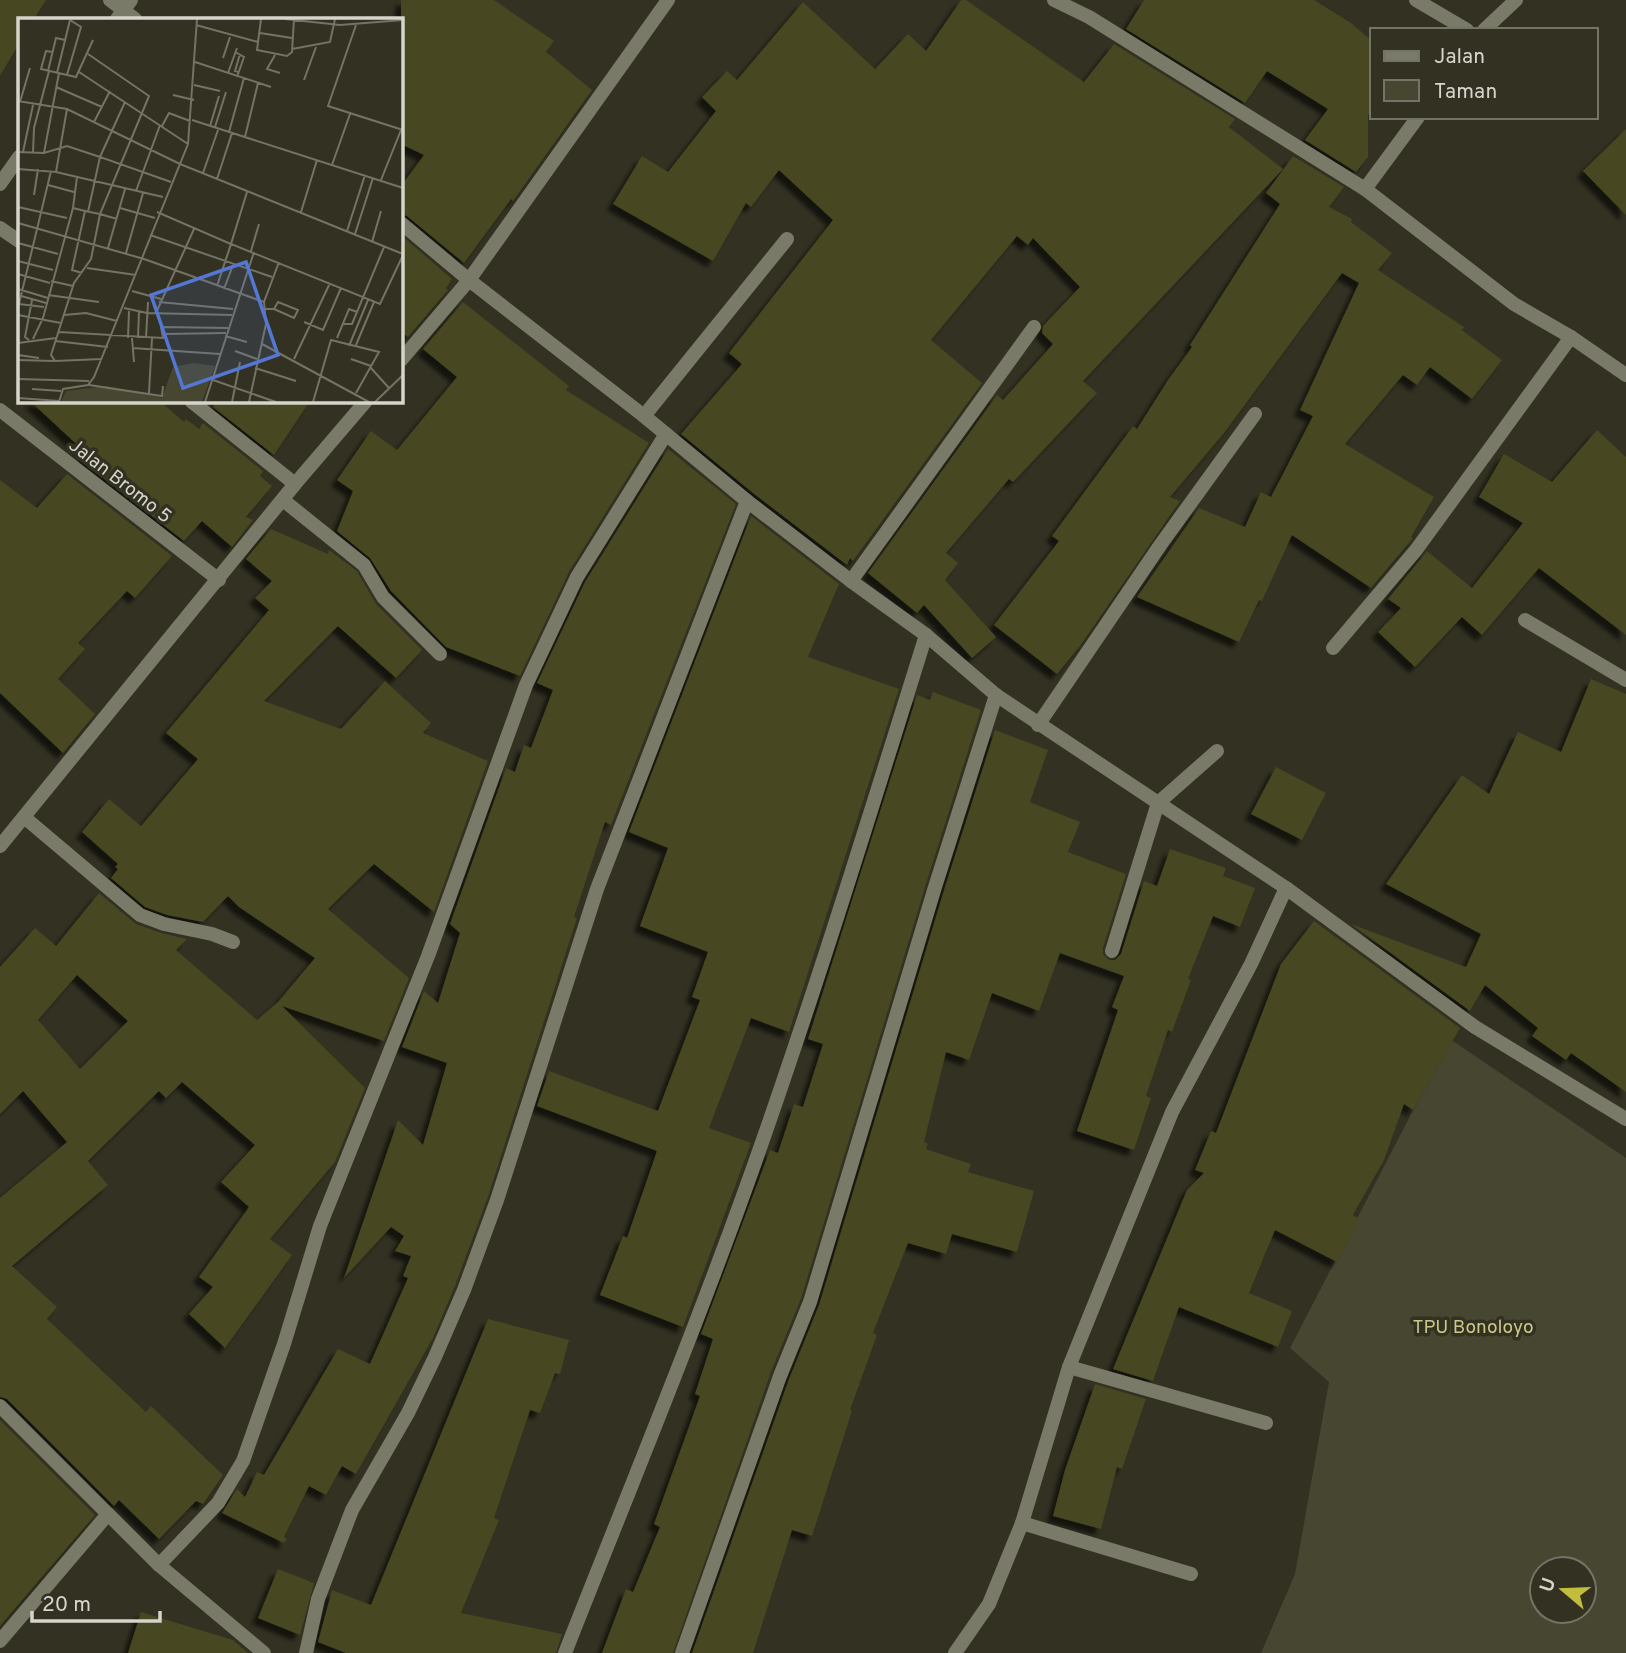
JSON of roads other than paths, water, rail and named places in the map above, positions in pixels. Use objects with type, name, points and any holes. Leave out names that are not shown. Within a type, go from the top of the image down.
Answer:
[{"type":"street","points":[[110,0],[127,12]]},
{"type":"street","points":[[402,359],[469,280],[668,0]]},
{"type":"street","points":[[1054,0],[1089,17],[1365,189],[1514,304],[1626,375]]},
{"type":"street","points":[[1416,0],[1464,28]]},
{"type":"street","points":[[1486,28],[1516,0]]},
{"type":"street","points":[[1365,189],[1417,119]]},
{"type":"street","points":[[0,184],[18,158]]},
{"type":"street","points":[[402,224],[747,501],[851,582],[926,635],[996,695],[1286,888],[1475,1027],[1626,1118]]},
{"type":"street","points":[[0,229],[18,240]]},
{"type":"street","points":[[644,416],[787,239]]},
{"type":"street","points":[[851,582],[1034,327]]},
{"type":"street","points":[[1333,648],[1416,550],[1571,338]]},
{"type":"street","points":[[192,402],[295,484]]},
{"type":"street","points":[[0,846],[365,402]]},
{"type":"street","name":"Jalan Bromo 5","points":[[0,410],[219,580]]},
{"type":"street","points":[[1038,725],[1161,544],[1255,414]]},
{"type":"street","points":[[159,1565],[218,1503],[243,1461],[285,1344],[320,1226],[428,956],[526,685],[577,577],[666,434]]},
{"type":"street","points":[[283,500],[365,565],[383,597],[440,654]]},
{"type":"street","points":[[306,1653],[318,1599],[352,1510],[408,1413],[464,1290],[501,1187],[597,888],[747,501]]},
{"type":"street","points":[[1525,620],[1626,680]]},
{"type":"street","points":[[565,1653],[690,1334],[765,1132],[855,863],[926,635]]},
{"type":"street","points":[[682,1653],[780,1376],[810,1302],[996,695]]},
{"type":"street","points":[[1112,951],[1158,803],[1217,751]]},
{"type":"street","points":[[24,817],[140,915],[233,942]]},
{"type":"street","points":[[955,1653],[989,1604],[1022,1523],[1069,1367],[1171,1112],[1251,964],[1286,888]]},
{"type":"street","points":[[1069,1367],[1266,1423]]},
{"type":"street","points":[[0,1406],[159,1565],[264,1653]]},
{"type":"street","points":[[0,1641],[108,1514]]},
{"type":"street","points":[[1022,1523],[1191,1574]]},
{"type":"park label","name":"TPU Bonoloyo","points":[[1473,1326]]}]
